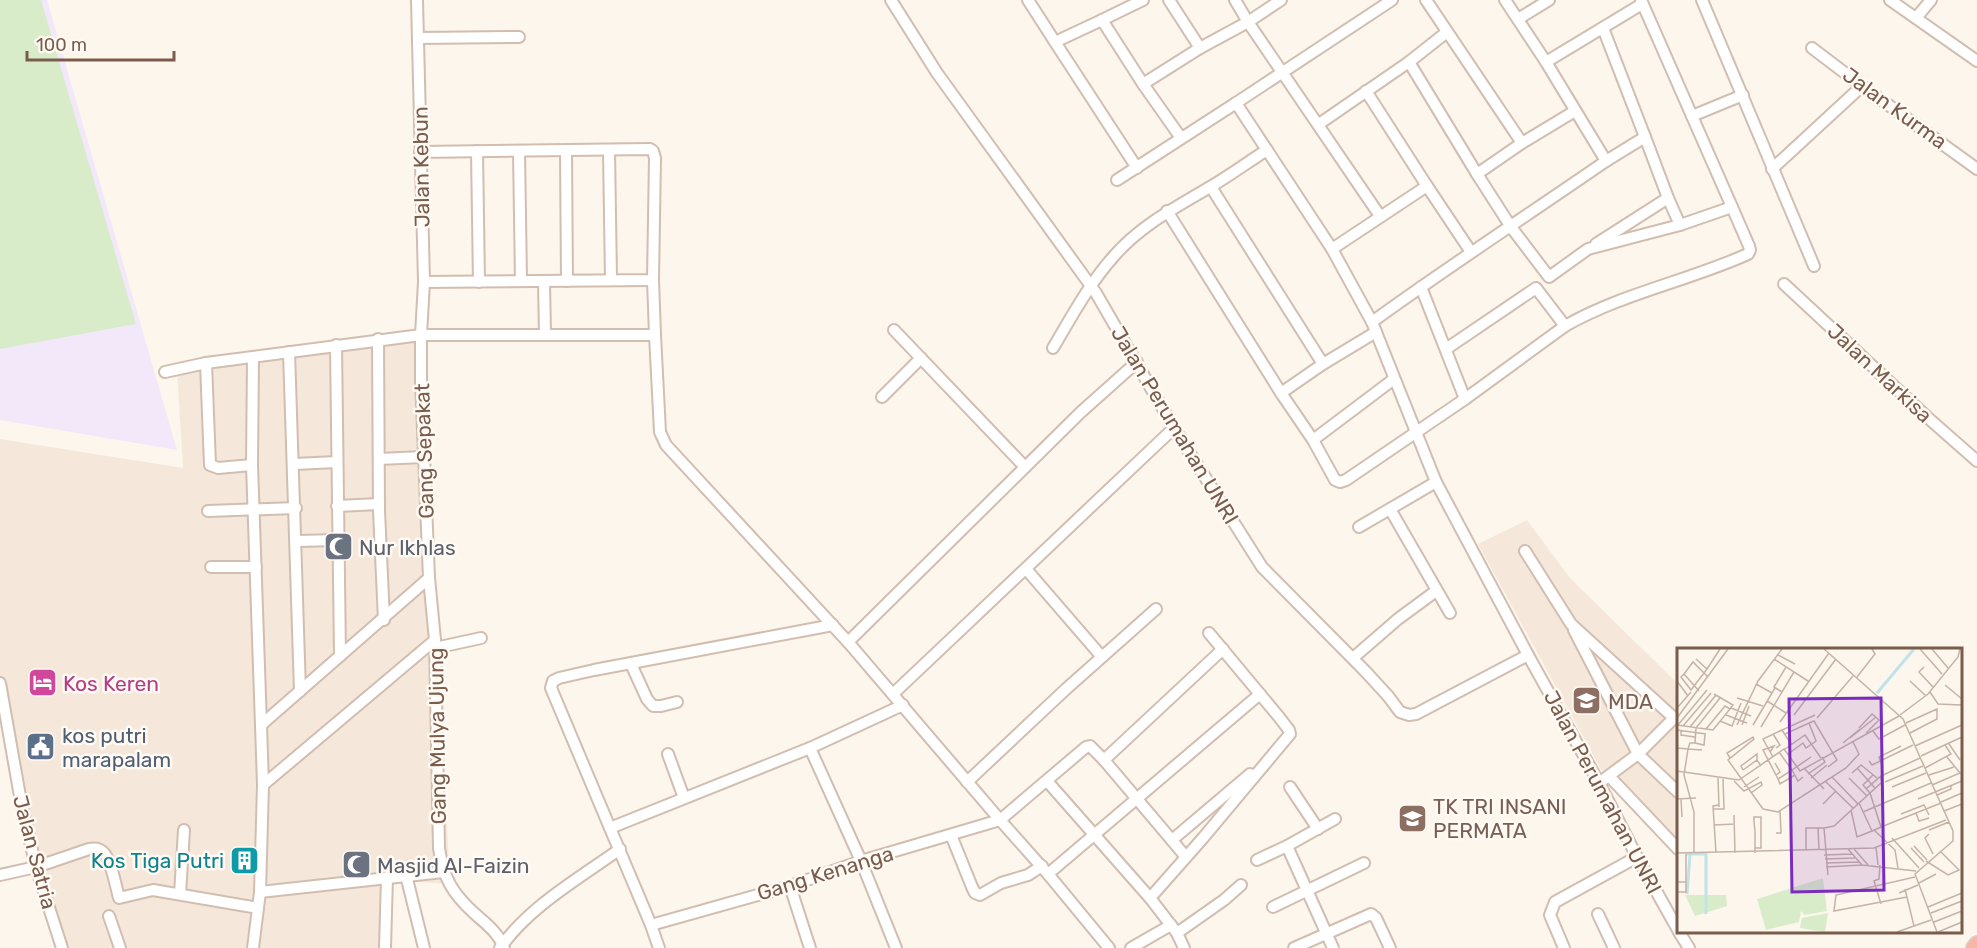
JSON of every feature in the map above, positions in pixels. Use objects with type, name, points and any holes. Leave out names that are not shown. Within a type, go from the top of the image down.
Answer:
[{"type":"highway","points":[[1974,948],[1977,944]]},
{"type":"street","name":"Jalan Kebun","points":[[417,0],[424,282],[421,335]]},
{"type":"street","name":"Jalan Perumahan UNRI","points":[[891,0],[937,73],[1090,285],[1174,428],[1262,567],[1353,658],[1400,712],[1409,715],[1416,714],[1528,655]]},
{"type":"street","points":[[1028,0],[1137,168]]},
{"type":"street","points":[[1055,42],[1143,0]]},
{"type":"street","points":[[1169,0],[1200,48]]},
{"type":"street","points":[[1235,0],[1380,216]]},
{"type":"street","points":[[1143,84],[1281,0]]},
{"type":"street","points":[[1117,180],[1392,0]]},
{"type":"street","points":[[1426,0],[1522,143]]},
{"type":"street","points":[[1505,0],[1606,161]]},
{"type":"street","points":[[1518,19],[1549,0]]},
{"type":"street","points":[[1702,0],[1814,266]]},
{"type":"street","points":[[1890,0],[1977,61]]},
{"type":"street","points":[[1916,18],[1931,0]]},
{"type":"street","points":[[1167,211],[1313,440],[1335,480],[1340,482],[1465,399],[1565,326],[1618,300],[1748,254],[1750,250],[1641,2],[1546,62]]},
{"type":"street","points":[[1102,20],[1181,138]]},
{"type":"street","points":[[1603,28],[1680,225]]},
{"type":"street","points":[[1319,124],[1409,62],[1447,32]]},
{"type":"street","points":[[418,38],[519,37]]},
{"type":"street","name":"Jalan Kurma","points":[[1812,48],[1977,169]]},
{"type":"street","points":[[1409,62],[1510,227],[1549,277]]},
{"type":"street","points":[[1772,169],[1862,86]]},
{"type":"street","points":[[1366,91],[1471,252]]},
{"type":"street","points":[[1692,116],[1743,95]]},
{"type":"street","name":"Jalan Perumahan UNRI","points":[[1236,103],[1332,249],[1374,327],[1436,482],[1677,927]]},
{"type":"street","points":[[1477,174],[1575,111]]},
{"type":"street","points":[[1281,393],[1374,327],[1421,287],[1645,137]]},
{"type":"street","points":[[420,152],[650,149],[654,153],[655,335],[660,432],[666,445],[894,693],[1109,948]]},
{"type":"street","points":[[609,150],[611,280]]},
{"type":"street","points":[[1053,348],[1090,285],[1133,236],[1167,211],[1211,187],[1267,150]]},
{"type":"street","points":[[477,151],[479,282]]},
{"type":"street","points":[[519,151],[521,281]]},
{"type":"street","points":[[566,151],[567,281]]},
{"type":"street","points":[[1332,249],[1427,186]]},
{"type":"street","points":[[1211,187],[1323,364]]},
{"type":"street","points":[[1446,349],[1536,288],[1588,249],[1668,198]]},
{"type":"street","points":[[1588,249],[1680,225],[1732,207]]},
{"type":"street","points":[[424,282],[653,280]]},
{"type":"street","points":[[544,281],[545,335]]},
{"type":"street","name":"Jalan Markisa","points":[[1784,284],[1977,461]]},
{"type":"street","points":[[1421,287],[1465,399]]},
{"type":"street","points":[[1536,288],[1565,326]]},
{"type":"street","points":[[894,330],[1025,467]]},
{"type":"street","points":[[165,372],[206,363],[421,335],[655,335]]},
{"type":"street","name":"Gang Sepakat","points":[[421,335],[423,457],[429,579]]},
{"type":"street","points":[[378,339],[379,504],[384,620]]},
{"type":"street","points":[[336,345],[340,656]]},
{"type":"street","points":[[290,351],[300,691]]},
{"type":"street","points":[[253,357],[252,465],[263,785],[260,892],[253,948]]},
{"type":"street","points":[[882,397],[921,358]]},
{"type":"street","points":[[849,642],[1081,412],[1137,362]]},
{"type":"street","points":[[206,363],[210,465],[218,468],[252,465]]},
{"type":"street","points":[[1313,440],[1394,379]]},
{"type":"street","points":[[894,693],[1174,428]]},
{"type":"street","points":[[379,459],[423,457]]},
{"type":"street","points":[[294,464],[337,462]]},
{"type":"street","points":[[1359,527],[1436,482]]},
{"type":"street","points":[[337,506],[379,504]]},
{"type":"street","points":[[208,511],[296,508]]},
{"type":"street","points":[[1390,509],[1450,613]]},
{"type":"street","points":[[297,541],[338,540]]},
{"type":"street","points":[[1525,551],[1571,624],[1638,754],[1677,791]]},
{"type":"street","points":[[211,567],[256,567]]},
{"type":"street","points":[[1026,569],[1102,657]]},
{"type":"street","points":[[261,725],[429,579]]},
{"type":"street","name":"Gang Mulya Ujung","points":[[429,579],[435,644],[439,848],[443,872],[459,898],[484,922],[502,946]]},
{"type":"street","points":[[1353,658],[1398,619],[1436,591]]},
{"type":"street","points":[[967,782],[1156,609]]},
{"type":"street","points":[[1571,624],[1676,720],[1638,754],[1599,783]]},
{"type":"street","points":[[659,948],[551,686],[553,681],[833,625]]},
{"type":"street","points":[[1150,898],[1290,732],[1209,633]]},
{"type":"street","points":[[263,785],[435,644],[481,638]]},
{"type":"street","points":[[1104,760],[1223,649]]},
{"type":"street","points":[[631,664],[647,699],[653,706],[678,702]]},
{"type":"street","name":"Jalan Satria","points":[[0,683],[6,748],[36,867],[62,948]]},
{"type":"street","points":[[951,835],[972,887],[980,895],[1001,883],[1045,870],[1095,834],[1260,694]]},
{"type":"street","points":[[610,828],[810,748],[903,705]]},
{"type":"street","points":[[1000,820],[1086,747],[1092,747],[1186,857]]},
{"type":"street","points":[[810,748],[861,861],[896,948]]},
{"type":"street","points":[[668,754],[684,798]]},
{"type":"street","points":[[1172,840],[1267,761]]},
{"type":"street","points":[[1609,776],[1677,848]]},
{"type":"street","points":[[1047,781],[1150,898],[1174,929],[1184,948]]},
{"type":"street","points":[[1290,787],[1318,829]]},
{"type":"street","points":[[1257,860],[1289,851],[1335,819]]},
{"type":"street","name":"Gang Kenanga","points":[[651,925],[790,886],[861,861],[1000,820]]},
{"type":"street","points":[[180,894],[184,830]]},
{"type":"street","points":[[0,875],[36,867],[97,848],[108,859],[119,898],[153,890],[258,908]]},
{"type":"street","points":[[502,946],[516,927],[537,909],[620,849]]},
{"type":"street","points":[[1289,851],[1333,948]]},
{"type":"street","points":[[1564,948],[1550,915],[1555,902],[1637,857]]},
{"type":"street","points":[[1273,907],[1364,863]]},
{"type":"street","points":[[260,892],[443,872]]},
{"type":"street","points":[[406,875],[424,948]]},
{"type":"street","points":[[386,948],[387,877]]},
{"type":"street","points":[[1131,948],[1174,929],[1224,900],[1241,885]]},
{"type":"street","points":[[790,886],[810,948]]},
{"type":"street","points":[[1598,914],[1614,948]]},
{"type":"street","points":[[1294,948],[1372,915],[1376,918],[1390,948]]},
{"type":"street","points":[[109,916],[120,948]]},
{"type":"street","name":"Jalan Perumahan UNRI","points":[[1680,933],[1689,948]]},
{"type":"shaded area","points":[[0,0],[47,0],[177,450],[0,420]]},
{"type":"shaded area","points":[[423,336],[450,884],[388,880],[386,948],[58,948],[0,686],[0,439],[183,468],[177,370]]},
{"type":"shaded area","points":[[1527,520],[1570,578],[1677,683],[1677,848],[1603,773],[1478,544]]},
{"type":"green space","points":[[0,0],[41,0],[136,324],[0,349]]},
{"type":"place","name":"Nur Ikhlas","points":[[338,547]]},
{"type":"place","name":"Kos Keren","points":[[42,683]]},
{"type":"place","name":"MDA","points":[[1587,701]]},
{"type":"place","name":"kos putri marapalam","points":[[41,747]]},
{"type":"place","name":"TK TRI INSANI PERMATA","points":[[1412,818]]},
{"type":"place","name":"Kos Tiga Putri","points":[[245,860]]},
{"type":"place","name":"Masjid Al-Faizin","points":[[356,865]]}]
